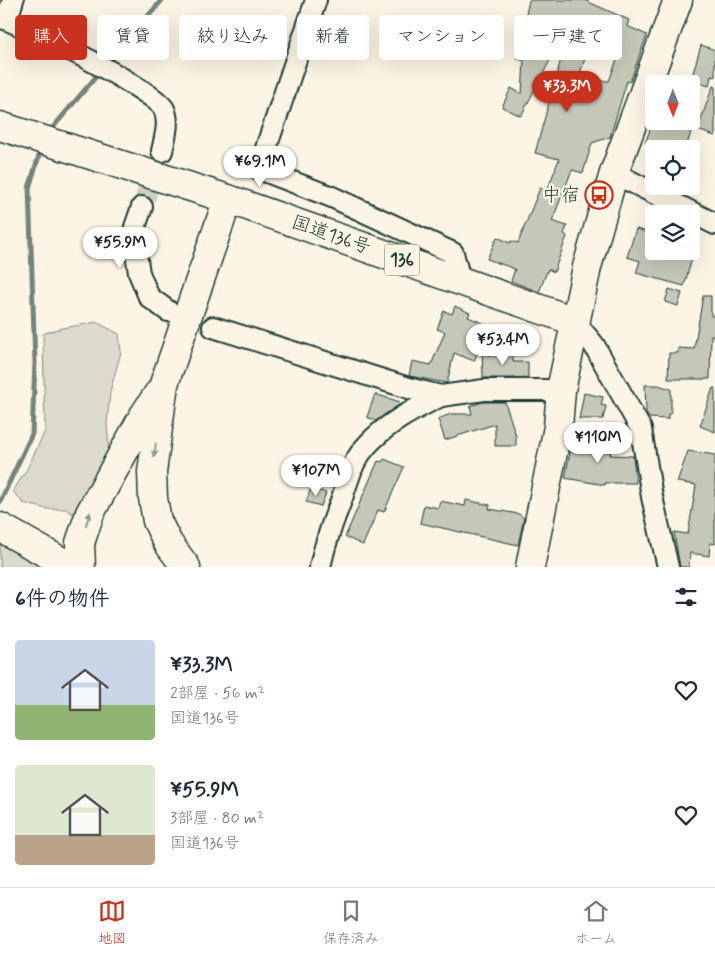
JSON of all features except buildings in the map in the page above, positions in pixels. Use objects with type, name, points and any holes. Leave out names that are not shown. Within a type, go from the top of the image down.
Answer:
[{"type":"main road","points":[[530,567],[558,427],[561,390],[574,322],[614,173],[678,0]]},
{"type":"main road","name":"国道136号","points":[[0,126],[228,199],[574,322]]},
{"type":"main road","points":[[186,567],[168,543],[157,521],[153,498],[152,472],[164,384],[228,199]]},
{"type":"main road","points":[[81,567],[80,543],[90,513],[144,415],[164,384]]},
{"type":"main road","points":[[0,527],[71,567]]},
{"type":"street","points":[[13,0],[3,18],[116,74],[158,101],[166,119],[167,130],[162,150]]},
{"type":"street","points":[[316,0],[259,169],[332,197],[453,253],[460,280]]},
{"type":"street","points":[[614,173],[715,224]]},
{"type":"street","points":[[142,207],[135,227],[134,239],[139,273],[149,297],[168,311]]},
{"type":"street","points":[[574,322],[594,346],[641,429],[652,497],[668,567]]},
{"type":"street","points":[[213,327],[385,381],[441,396]]},
{"type":"street","points":[[320,567],[326,540],[355,463],[368,445],[386,429],[414,409],[441,396],[484,390],[561,390]]},
{"type":"shaded area","points":[[96,322],[119,334],[121,352],[110,392],[107,424],[110,461],[79,519],[66,509],[47,509],[23,503],[13,491],[27,469],[45,431],[43,334],[62,328]]},
{"type":"shaded area","points":[[0,541],[54,567],[0,567]]},
{"type":"waterway","points":[[107,64],[162,0]]},
{"type":"waterway","points":[[49,132],[100,72]]},
{"type":"waterway","points":[[0,502],[32,434],[35,363],[29,188],[41,149]]},
{"type":"tunnel","points":[[142,207],[158,162]]},
{"type":"place","name":"中宿","points":[[599,195]]}]
